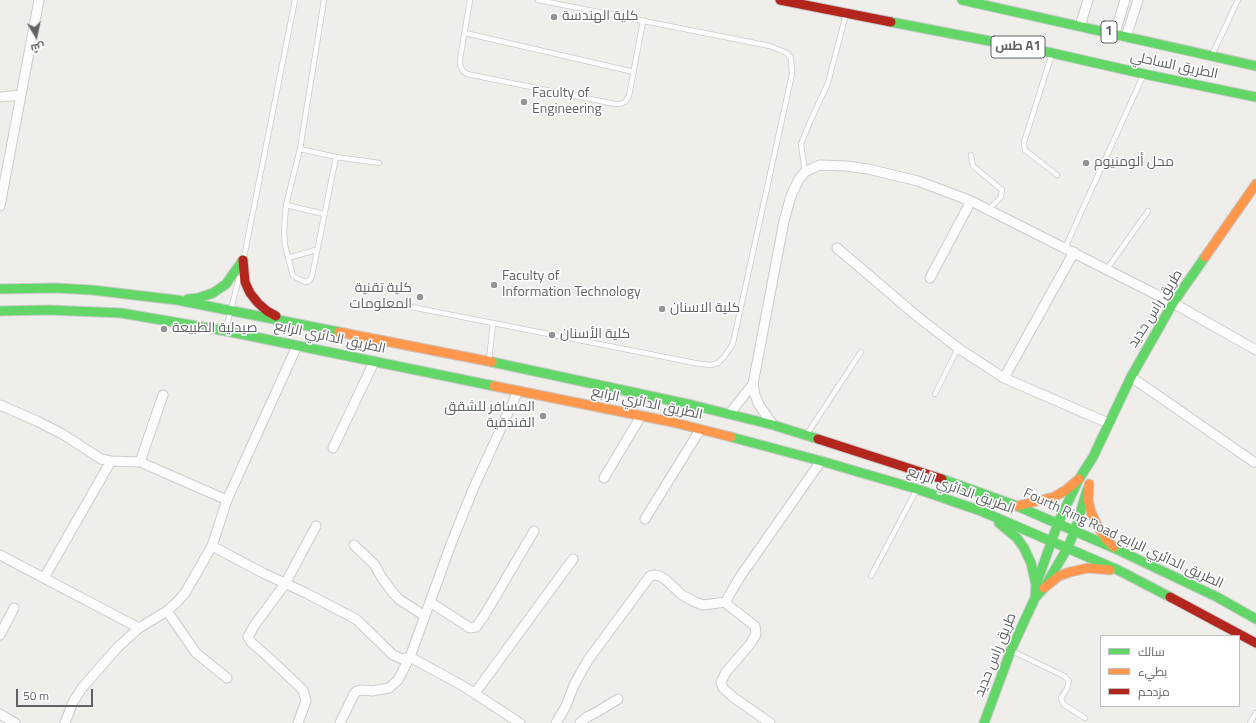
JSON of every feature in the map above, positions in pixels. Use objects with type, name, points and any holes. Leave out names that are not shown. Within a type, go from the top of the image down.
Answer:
[{"type":"main road","name":"الطريق الساحلي","points":[[780,0],[1052,53],[1256,97]]},
{"type":"main road","name":"الطريق الساحلي","points":[[962,0],[1115,33],[1126,37],[1256,66]]},
{"type":"main road","name":"طريق راس حديد","points":[[984,723],[1011,650],[1040,586],[1051,540],[1079,479],[1093,457],[1131,377],[1173,303],[1256,184]]},
{"type":"main road","points":[[177,300],[198,298],[213,293],[226,284],[243,260]]},
{"type":"main road","points":[[243,260],[245,282],[250,293],[267,311],[286,321]]},
{"type":"main road","name":"الطريق الدائري الرابع","points":[[0,289],[56,288],[92,290],[177,300],[489,361],[630,391]]},
{"type":"main road","name":"الطريق الدائري الرابع","points":[[0,311],[49,310],[121,313],[226,331],[641,416],[821,461],[917,489],[981,511],[1068,547],[1118,570],[1204,614],[1256,643]]},
{"type":"main road","name":"Fourth Ring Road الطريق الدائري الرابع","points":[[630,391],[773,424],[907,467],[1017,506],[1075,530],[1216,597],[1256,619]]},
{"type":"main road","name":"طريق راس حديد","points":[[1040,586],[1068,547],[1075,530],[1089,484],[1093,457]]},
{"type":"main road","points":[[1017,506],[1054,497],[1066,490],[1079,479]]},
{"type":"main road","points":[[1089,484],[1088,500],[1091,512],[1106,540],[1116,550]]},
{"type":"main road","points":[[981,511],[1017,538],[1024,548],[1040,586],[1059,576],[1088,568],[1118,570]]},
{"type":"street","points":[[0,206],[39,0]]},
{"type":"street","points":[[1080,26],[1088,0]]},
{"type":"street","points":[[1115,33],[1125,0]]},
{"type":"street","points":[[1126,37],[1138,0]]},
{"type":"street","points":[[0,97],[21,96]]},
{"type":"street","points":[[773,424],[759,405],[753,384],[784,221],[791,196],[805,172],[820,165],[831,164],[868,169],[918,181],[971,201],[1173,303],[1256,350]]},
{"type":"street","points":[[930,278],[971,201]]},
{"type":"street","points":[[837,248],[918,317],[958,348],[1004,378],[1108,423]]},
{"type":"street","points":[[1004,378],[1074,252]]},
{"type":"street","points":[[65,723],[73,702],[82,688],[117,648],[139,628],[167,611],[185,593],[212,546],[227,500],[296,346]]},
{"type":"street","points":[[333,448],[374,362]]},
{"type":"street","points":[[1131,377],[1254,462]]},
{"type":"street","points":[[730,414],[753,384]]},
{"type":"street","points":[[340,723],[354,694],[358,691],[389,688],[398,680],[410,656],[451,544],[474,487],[518,391]]},
{"type":"street","points":[[140,462],[163,395]]},
{"type":"street","points":[[0,405],[37,421],[64,435],[100,459],[140,462],[227,500]]},
{"type":"street","points":[[604,478],[641,416]]},
{"type":"street","points":[[644,519],[700,430]]},
{"type":"street","points":[[44,578],[111,461]]},
{"type":"street","points":[[770,723],[733,697],[723,688],[721,682],[726,672],[751,643],[756,634],[755,626],[728,605],[727,602],[728,597],[740,577],[821,461]]},
{"type":"street","points":[[298,723],[306,701],[303,690],[250,642],[248,637],[254,626],[285,584],[316,526]]},
{"type":"street","points":[[430,602],[470,628],[476,627],[534,532]]},
{"type":"street","points":[[354,545],[374,564],[382,578],[400,600],[425,616]]},
{"type":"street","points":[[212,546],[263,574],[306,593],[357,620],[393,655],[402,659],[410,656]]},
{"type":"street","points":[[0,555],[139,628]]},
{"type":"street","points":[[475,694],[573,559]]},
{"type":"street","points":[[556,723],[566,706],[574,685],[588,660],[650,576],[660,576],[682,595],[703,605],[727,602]]},
{"type":"street","points":[[0,635],[14,608]]},
{"type":"street","points":[[167,611],[196,653],[227,678]]},
{"type":"street","points":[[410,656],[475,694],[520,723]]},
{"type":"street","points":[[580,723],[587,717],[618,700]]},
{"type":"street","points":[[0,714],[15,723]]},
{"type":"lane","points":[[226,331],[243,260],[295,0]]},
{"type":"lane","points":[[324,0],[300,149],[286,205],[284,232],[288,258],[294,278],[307,281],[312,276],[316,250],[336,157]]},
{"type":"lane","points":[[470,0],[460,66],[467,74],[620,104],[625,102],[629,96],[643,21]]},
{"type":"lane","points":[[396,304],[700,364],[711,365],[718,363],[733,343],[792,74],[791,58],[787,53],[770,46],[538,0]]},
{"type":"lane","points":[[1212,55],[1238,0]]},
{"type":"lane","points":[[805,172],[801,144],[828,83],[846,14]]},
{"type":"lane","points":[[465,33],[634,72]]},
{"type":"lane","points":[[1052,53],[1024,142],[1025,150],[1057,175]]},
{"type":"lane","points":[[1065,248],[1144,74]]},
{"type":"lane","points":[[300,149],[336,157],[379,163]]},
{"type":"lane","points":[[971,155],[973,166],[1002,190],[1001,197],[989,209]]},
{"type":"lane","points":[[286,205],[324,214]]},
{"type":"lane","points":[[1107,269],[1148,211]]},
{"type":"lane","points":[[288,258],[316,250]]},
{"type":"lane","points":[[489,361],[493,323]]},
{"type":"lane","points":[[935,394],[958,348]]},
{"type":"lane","points":[[806,435],[861,352]]},
{"type":"lane","points":[[871,576],[917,489]]},
{"type":"lane","points":[[1011,650],[1064,676],[1069,681],[1067,689],[1061,698],[1063,704],[1085,718]]},
{"type":"lane","points":[[1250,723],[1256,713]]},
{"type":"traffic: fast","points":[[962,0],[1256,66]]},
{"type":"traffic: fast","points":[[891,22],[1052,53],[1256,97]]},
{"type":"traffic: fast","points":[[1035,598],[1036,585],[1058,523],[1079,479],[1093,457],[1131,377],[1173,303],[1205,257]]},
{"type":"traffic: fast","points":[[188,299],[198,298],[213,293],[226,284],[243,260]]},
{"type":"traffic: fast","points":[[0,289],[56,288],[92,290],[177,300],[339,332]]},
{"type":"traffic: fast","points":[[0,311],[49,310],[121,313],[226,331],[494,386]]},
{"type":"traffic: fast","points":[[492,362],[692,405],[773,425],[818,439]]},
{"type":"traffic: fast","points":[[731,437],[917,489],[981,511],[1118,570],[1170,597]]},
{"type":"traffic: fast","points":[[942,479],[1017,506],[1116,549],[1217,597],[1256,619]]},
{"type":"traffic: fast","points":[[984,723],[1011,650],[1035,598],[1044,588],[1068,547],[1075,530],[1087,490]]},
{"type":"traffic: fast","points":[[999,523],[1017,538],[1024,548],[1031,563],[1036,585]]},
{"type":"traffic: slow","points":[[1205,257],[1256,184]]},
{"type":"traffic: slow","points":[[339,332],[492,362]]},
{"type":"traffic: slow","points":[[494,386],[672,422],[731,437]]},
{"type":"traffic: slow","points":[[1017,506],[1054,497],[1066,490],[1079,479]]},
{"type":"traffic: slow","points":[[1089,484],[1088,500],[1091,512],[1098,527],[1106,539],[1114,547]]},
{"type":"traffic: slow","points":[[1044,588],[1059,576],[1070,572],[1088,568],[1110,570]]},
{"type":"traffic: jam","points":[[780,0],[891,22]]},
{"type":"traffic: jam","points":[[243,260],[245,282],[250,293],[267,311],[276,316]]},
{"type":"traffic: jam","points":[[818,439],[942,479]]},
{"type":"traffic: jam","points":[[1170,597],[1256,643]]},
{"type":"place","name":"كلية الهندسة","points":[[554,17]]},
{"type":"place","name":"Faculty of Engineering","points":[[524,102]]},
{"type":"place","name":"محل ألومنيوم","points":[[1086,163]]},
{"type":"place","name":"Faculty of Information Technology","points":[[494,285]]},
{"type":"place","name":"كلية تقنية المعلومات","points":[[420,297]]},
{"type":"place","name":"كلية الاسنان","points":[[662,309]]},
{"type":"place","name":"صيدلية الطبيعة","points":[[164,329]]},
{"type":"place","name":"كلية الأسنان","points":[[552,335]]},
{"type":"place","name":"المسافر للشقق الفندقية","points":[[543,416]]}]
